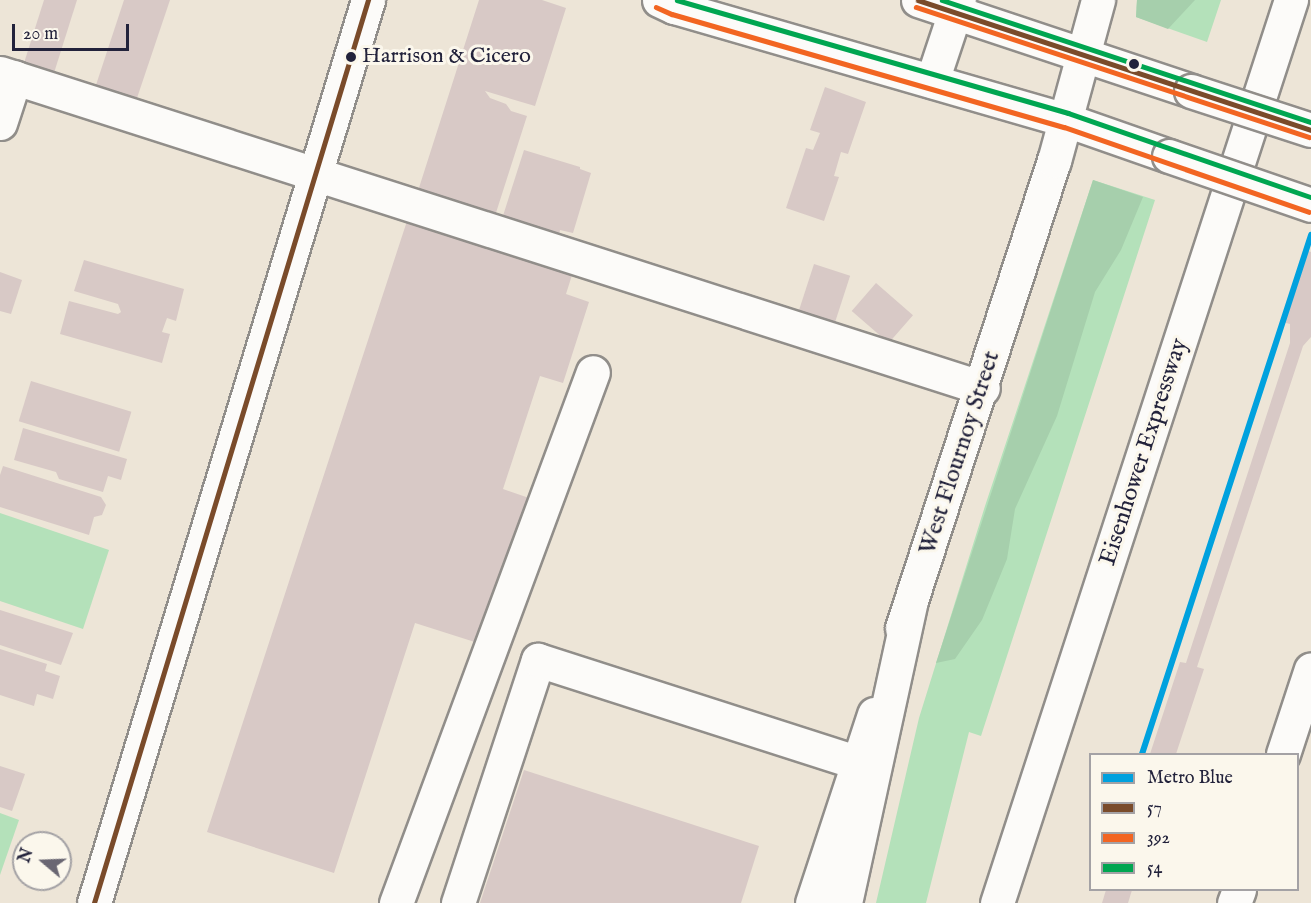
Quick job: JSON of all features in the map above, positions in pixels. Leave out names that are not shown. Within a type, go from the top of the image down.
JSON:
[{"type":"main road","points":[[94,903],[368,0]]},
{"type":"main road","points":[[660,0],[674,7],[1066,120],[1311,205]]},
{"type":"main road","points":[[918,0],[957,6],[1084,56],[1311,130]]},
{"type":"main road","name":"West Flournoy Street","points":[[812,903],[982,387],[1066,120],[1098,0]]},
{"type":"main road","name":"Eisenhower Expressway","points":[[997,903],[1291,0]]},
{"type":"main road","points":[[932,81],[957,6]]},
{"type":"main road","points":[[0,123],[7,75],[982,387]]},
{"type":"main road","points":[[396,903],[593,372]]},
{"type":"main road","points":[[845,903],[911,601]]},
{"type":"main road","points":[[458,903],[538,660],[858,763]]},
{"type":"main road","points":[[1283,753],[1311,669]]},
{"type":"green space","points":[[1137,0],[1221,0],[1207,42],[1136,17]]},
{"type":"green space","points":[[1137,0],[1195,0],[1168,29],[1136,17]]},
{"type":"green space","points":[[1093,180],[1155,200],[981,736],[969,732],[926,903],[876,903],[919,718],[985,506]]},
{"type":"green space","points":[[1093,180],[1143,197],[1121,250],[1095,292],[1057,416],[1015,509],[1007,559],[982,620],[955,659],[936,663]]},
{"type":"green space","points":[[0,513],[109,550],[83,629],[0,601]]},
{"type":"green space","points":[[0,813],[19,820],[15,831],[12,831],[12,840],[0,875]]},
{"type":"building","points":[[44,0],[77,0],[54,73],[24,63]]},
{"type":"building","points":[[124,0],[170,0],[137,98],[96,85]]},
{"type":"building","points":[[479,0],[542,0],[566,8],[535,106],[485,91],[490,98],[506,104],[511,111],[527,116],[494,219],[417,194]]},
{"type":"building","points":[[825,87],[866,102],[848,154],[841,152],[834,176],[839,177],[824,221],[786,208],[806,148],[813,150],[820,133],[810,130]]},
{"type":"building","points":[[524,150],[580,167],[591,173],[573,233],[560,230],[558,240],[501,222]]},
{"type":"building","points":[[407,221],[572,275],[566,294],[589,302],[563,383],[540,376],[503,489],[529,498],[481,644],[415,623],[334,873],[207,832]]},
{"type":"building","points":[[1306,250],[1311,252],[1311,337],[1303,346],[1197,667],[1204,669],[1176,753],[1150,753],[1180,662],[1186,663],[1290,343],[1290,324],[1282,322]]},
{"type":"building","points":[[84,260],[184,289],[176,321],[167,318],[162,332],[170,334],[162,363],[60,334],[69,301],[118,314],[121,312],[118,304],[74,291]]},
{"type":"building","points":[[814,264],[850,276],[834,325],[798,313]]},
{"type":"building","points":[[0,272],[22,280],[11,314],[0,311]]},
{"type":"building","points":[[876,283],[913,315],[889,343],[852,311]]},
{"type":"building","points":[[31,381],[131,412],[119,452],[19,421]]},
{"type":"building","points":[[23,428],[127,459],[121,480],[108,476],[103,492],[59,479],[56,472],[14,460]]},
{"type":"building","points":[[3,466],[101,497],[106,505],[102,515],[94,517],[89,535],[0,507],[0,475]]},
{"type":"building","points":[[0,610],[73,633],[61,665],[0,645]]},
{"type":"building","points":[[0,649],[47,664],[45,671],[60,676],[53,699],[37,694],[34,706],[0,695]]},
{"type":"building","points":[[0,766],[25,774],[12,811],[0,807]]},
{"type":"building","points":[[524,770],[759,846],[741,903],[480,903]]},
{"type":"building","points":[[1106,891],[1132,891],[1128,903],[1102,903]]},
{"type":"metro line","name":"Blue","points":[[1142,753],[1311,235]]},
{"type":"transit line","name":"57","points":[[94,903],[368,0]]},
{"type":"transit line","name":"54","points":[[677,0],[1068,113],[1311,197]]},
{"type":"transit line","name":"57","points":[[918,0],[1311,130]]},
{"type":"transit line","name":"54","points":[[942,0],[1311,122]]},
{"type":"transit line","name":"392","points":[[656,7],[672,14],[1064,127],[1309,212]]},
{"type":"transit line","name":"392","points":[[916,7],[1309,137]]},
{"type":"place","name":"Harrison & Cicero","points":[[351,57]]}]
